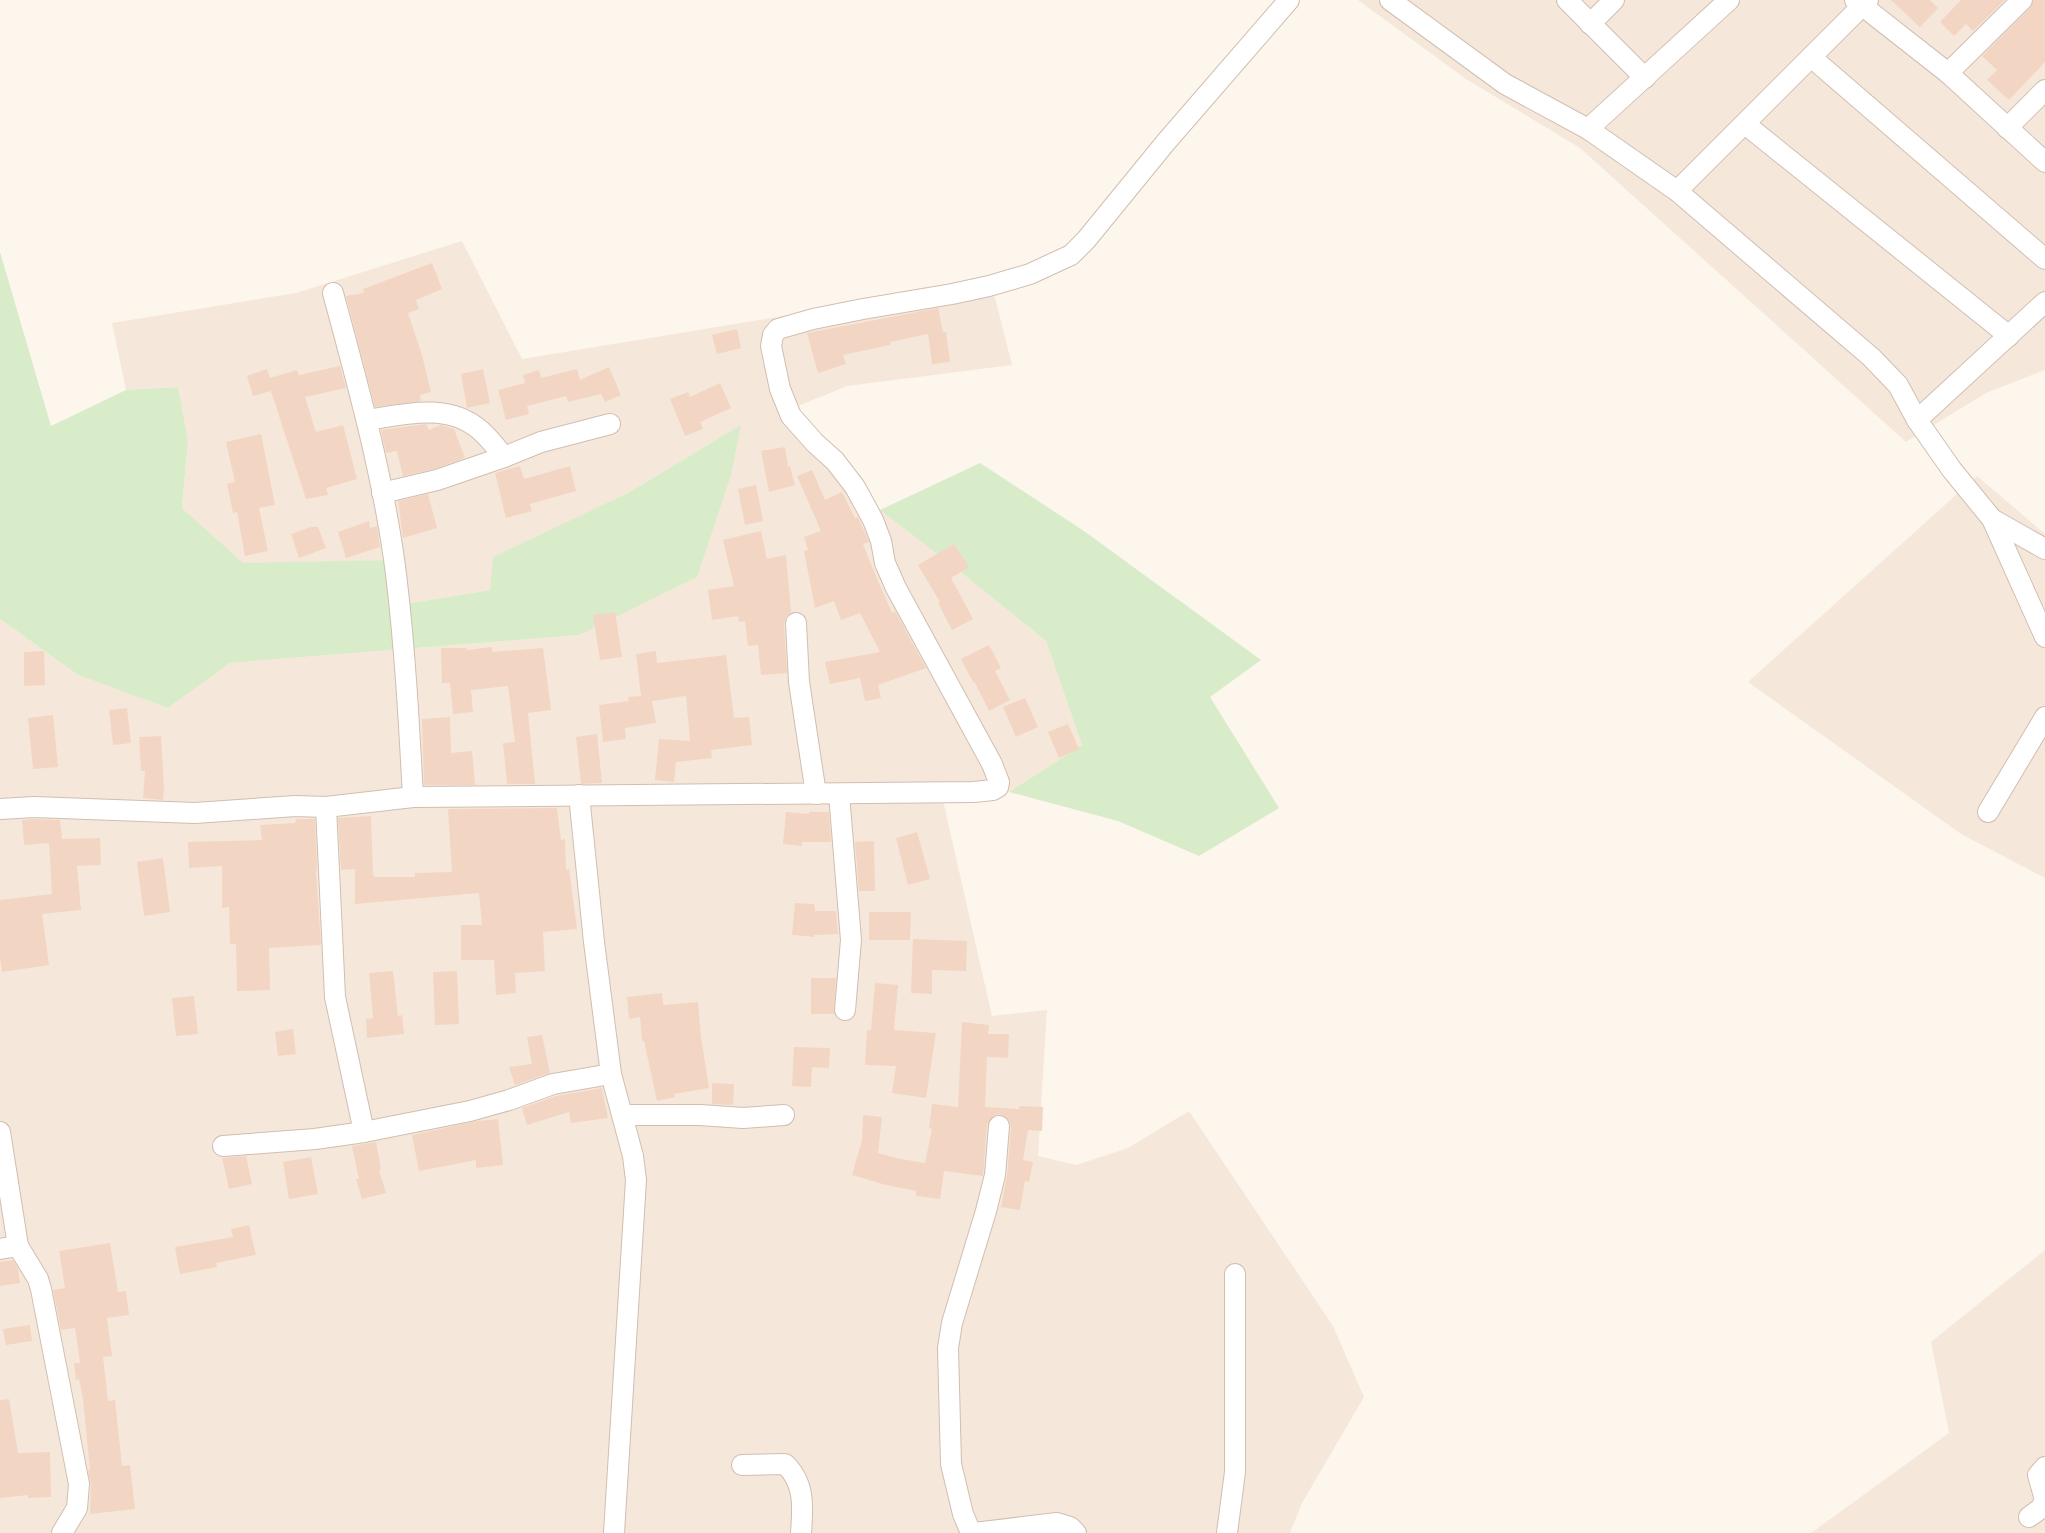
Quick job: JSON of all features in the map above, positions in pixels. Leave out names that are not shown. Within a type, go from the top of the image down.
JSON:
[{"type":"street","points":[[0,809],[34,807],[196,813],[295,806],[326,808],[413,797],[974,792],[993,790],[998,787],[999,782],[992,764],[896,588],[885,563],[881,540],[873,520],[855,487],[835,461],[814,443],[792,416],[780,388],[771,346],[772,335],[778,329],[813,319],[989,286],[1030,274],[1071,255],[1086,240],[1166,142],[1289,0]]},
{"type":"street","points":[[1390,0],[1504,84],[1588,129],[1677,191],[1871,357],[1898,385],[1917,420],[1952,470],[1992,519],[2045,637]]},
{"type":"street","points":[[1566,0],[1645,78]]},
{"type":"street","points":[[1590,24],[1614,0]]},
{"type":"street","points":[[1588,129],[1729,0]]},
{"type":"street","points":[[1948,73],[2022,0]]},
{"type":"street","points":[[1677,191],[1811,57],[1862,2],[1948,73],[2045,162]]},
{"type":"street","points":[[1811,57],[2045,259]]},
{"type":"street","points":[[2008,128],[2045,90]]},
{"type":"street","points":[[1745,124],[2009,336]]},
{"type":"street","points":[[333,293],[367,420],[396,573],[406,676],[413,797]]},
{"type":"street","points":[[1917,420],[2045,302]]},
{"type":"street","points":[[367,420],[413,412],[442,412],[464,419],[481,431],[504,457]]},
{"type":"street","points":[[382,493],[436,480],[504,457],[541,442],[610,424]]},
{"type":"street","points":[[1992,519],[2045,549]]},
{"type":"street","points":[[796,623],[799,682],[816,794]]},
{"type":"street","points":[[1988,812],[2045,718]]},
{"type":"street","points":[[839,794],[850,940],[845,1010]]},
{"type":"street","points":[[579,795],[593,932],[611,1074],[633,1156],[636,1180],[614,1533]]},
{"type":"street","points":[[326,808],[335,997],[364,1132]]},
{"type":"street","points":[[223,1146],[315,1140],[364,1132],[470,1111],[509,1100],[552,1084],[611,1074]]},
{"type":"street","points":[[622,1115],[700,1115],[743,1118],[784,1115]]},
{"type":"street","points":[[999,1126],[995,1175],[952,1323],[948,1348],[951,1464],[963,1514],[973,1533],[1057,1524],[1070,1527],[1076,1533]]},
{"type":"street","points":[[0,1132],[9,1248],[38,1279],[79,1484],[77,1508],[62,1533]]},
{"type":"street","points":[[1227,1533],[1235,1472],[1235,1274]]},
{"type":"street","points":[[742,1465],[785,1464],[794,1472],[801,1491],[801,1533]]},
{"type":"street","points":[[2030,1517],[2040,1509],[2045,1500],[2038,1475],[2045,1467]]},
{"type":"shaded area","points":[[1358,0],[2045,0],[2045,370],[1986,393],[1906,442],[1580,148],[1466,79]]},
{"type":"shaded area","points":[[462,241],[522,359],[991,282],[1012,365],[847,386],[793,408],[847,463],[880,510],[1046,641],[1082,745],[1009,792],[942,796],[992,1016],[1047,1010],[1038,1156],[1076,1165],[1128,1148],[1189,1111],[1333,1326],[1364,1397],[1302,1503],[1290,1533],[0,1533],[0,619],[78,675],[168,708],[230,663],[579,635],[740,426],[628,493],[490,590],[399,605],[389,560],[243,564],[182,508],[188,440],[178,387],[126,390],[112,323],[296,293]]},
{"type":"shaded area","points":[[1977,476],[2045,534],[2045,878],[1961,834],[1748,682]]},
{"type":"shaded area","points":[[2045,1250],[2045,1533],[1811,1533],[1949,1433],[1931,1342]]},
{"type":"green space","points":[[0,252],[51,426],[126,390],[178,387],[188,440],[182,508],[243,563],[389,560],[399,605],[490,590],[493,557],[628,493],[741,425],[731,475],[697,577],[579,635],[230,663],[168,708],[78,675],[0,619]]},
{"type":"green space","points":[[980,463],[1084,531],[1261,660],[1210,697],[1279,808],[1199,856],[1118,821],[1009,792],[1082,745],[1046,641],[880,510]]},
{"type":"building","points":[[1891,0],[1930,0],[1938,8],[1920,27]]},
{"type":"building","points":[[1961,0],[2005,0],[1973,31],[1966,24],[1954,36],[1940,22]]},
{"type":"building","points":[[2034,0],[2045,0],[2045,62],[2009,100],[1987,80],[1997,70],[1982,56],[2030,8]]},
{"type":"building","points":[[432,263],[442,289],[416,300],[419,309],[408,313],[422,355],[431,392],[420,395],[421,401],[375,407],[346,296],[364,293],[363,289]]},
{"type":"building","points":[[938,308],[943,332],[946,332],[950,362],[932,364],[928,334],[890,342],[890,345],[843,355],[846,364],[818,373],[807,333]]},
{"type":"building","points":[[737,329],[741,348],[717,354],[712,335]]},
{"type":"building","points":[[340,366],[346,388],[305,397],[316,432],[343,425],[357,479],[326,488],[328,495],[306,499],[271,391],[253,396],[247,376],[267,369],[270,378],[297,370],[299,375]]},
{"type":"building","points":[[609,367],[621,395],[605,402],[601,394],[568,402],[566,396],[527,406],[529,414],[506,420],[498,390],[525,383],[523,375],[539,370],[541,378],[577,369],[580,380]]},
{"type":"building","points":[[483,369],[490,403],[467,408],[461,374]]},
{"type":"building","points":[[720,383],[731,408],[700,422],[703,429],[685,436],[670,399],[688,392],[690,397]]},
{"type":"building","points":[[426,424],[429,430],[441,425],[454,429],[465,458],[434,469],[403,476],[397,451],[386,453],[381,430]]},
{"type":"building","points":[[261,434],[275,505],[259,508],[268,551],[245,556],[237,512],[233,513],[227,484],[235,482],[226,442]]},
{"type":"building","points":[[785,447],[788,467],[790,466],[795,485],[769,492],[761,451]]},
{"type":"building","points":[[520,466],[524,479],[570,466],[576,491],[530,504],[532,511],[506,518],[495,473]]},
{"type":"building","points":[[812,470],[825,500],[842,492],[855,518],[858,517],[869,542],[863,544],[892,613],[895,611],[926,668],[878,685],[881,698],[865,701],[860,678],[830,684],[825,662],[880,652],[860,613],[841,620],[834,601],[815,608],[804,551],[808,550],[804,537],[821,531],[797,476]]},
{"type":"building","points":[[756,485],[763,521],[745,525],[738,489]]},
{"type":"building","points":[[428,494],[437,528],[403,538],[398,501]]},
{"type":"building","points":[[369,521],[370,528],[377,526],[380,547],[346,558],[338,532]]},
{"type":"building","points":[[311,527],[318,527],[326,548],[299,558],[291,534]]},
{"type":"building","points":[[761,531],[767,559],[786,555],[791,612],[786,617],[784,624],[787,673],[761,675],[758,645],[748,646],[745,621],[739,622],[738,616],[712,620],[708,590],[734,586],[723,540]]},
{"type":"building","points":[[954,544],[969,567],[951,578],[973,619],[952,630],[938,603],[940,602],[918,565]]},
{"type":"building","points":[[615,612],[622,657],[600,660],[593,615]]},
{"type":"building","points":[[989,645],[1001,668],[995,671],[1010,700],[989,711],[961,659]]},
{"type":"building","points":[[492,647],[492,652],[543,648],[551,710],[528,713],[535,784],[507,784],[503,743],[515,742],[508,686],[471,690],[473,712],[453,714],[450,683],[442,683],[441,648],[466,648],[467,650]]},
{"type":"building","points":[[44,651],[45,685],[24,686],[24,652]]},
{"type":"building","points":[[656,651],[657,663],[726,655],[734,718],[749,717],[752,745],[711,750],[712,758],[676,762],[674,782],[655,780],[659,739],[690,741],[686,696],[652,701],[656,723],[625,728],[626,739],[603,742],[599,705],[629,701],[628,697],[641,696],[636,654]]},
{"type":"building","points":[[1025,698],[1038,727],[1016,737],[1003,707]]},
{"type":"building","points":[[127,708],[131,743],[113,745],[109,710]]},
{"type":"building","points":[[53,715],[58,767],[33,769],[28,718]]},
{"type":"building","points":[[450,717],[451,753],[472,751],[475,785],[424,785],[422,719]]},
{"type":"building","points":[[1068,724],[1079,749],[1059,758],[1048,732]]},
{"type":"building","points":[[597,734],[602,783],[581,784],[576,737]]},
{"type":"building","points":[[161,736],[163,800],[143,798],[145,771],[141,771],[139,737]]},
{"type":"building","points":[[557,808],[561,840],[565,839],[566,870],[569,869],[577,929],[543,932],[545,971],[515,973],[516,993],[496,995],[494,960],[461,960],[461,925],[482,925],[479,893],[355,904],[355,869],[341,870],[338,818],[371,816],[373,875],[375,877],[415,877],[415,873],[452,872],[448,809]]},
{"type":"building","points":[[786,812],[809,814],[809,812],[829,812],[831,842],[802,842],[802,846],[783,844]]},
{"type":"building","points":[[296,819],[315,819],[321,945],[269,948],[270,990],[237,991],[236,944],[230,944],[229,907],[222,908],[222,866],[189,868],[188,842],[262,840],[260,825],[295,823]]},
{"type":"building","points":[[22,820],[60,820],[62,839],[100,838],[101,865],[77,866],[81,910],[42,914],[49,965],[2,972],[0,956],[0,900],[52,894],[49,843],[24,845]]},
{"type":"building","points":[[917,832],[930,879],[908,885],[896,838]]},
{"type":"building","points":[[874,841],[875,891],[859,891],[855,842]]},
{"type":"building","points":[[163,858],[170,912],[144,916],[137,862]]},
{"type":"building","points":[[795,903],[814,904],[815,911],[836,911],[838,934],[814,935],[814,937],[792,935]]},
{"type":"building","points":[[869,912],[911,912],[910,940],[869,940]]},
{"type":"building","points":[[913,939],[967,941],[966,971],[932,970],[932,994],[911,993]]},
{"type":"building","points":[[393,971],[398,1016],[402,1015],[404,1034],[367,1038],[366,1019],[373,1018],[369,973]]},
{"type":"building","points":[[457,971],[459,1024],[435,1025],[433,972]]},
{"type":"building","points":[[811,978],[836,978],[834,1014],[811,1014]]},
{"type":"building","points":[[875,983],[898,985],[894,1030],[936,1033],[926,1098],[892,1093],[896,1066],[865,1065],[867,1030],[871,1030]]},
{"type":"building","points":[[662,993],[663,1005],[698,1002],[709,1088],[674,1094],[675,1097],[657,1101],[644,1041],[642,1041],[640,1017],[629,1019],[627,997]]},
{"type":"building","points":[[194,996],[198,1034],[176,1036],[172,998]]},
{"type":"building","points":[[962,1022],[989,1025],[988,1034],[1009,1034],[1008,1058],[987,1057],[985,1107],[1019,1109],[1019,1106],[1043,1107],[1042,1131],[1028,1130],[1023,1160],[1033,1162],[1029,1182],[1025,1181],[1020,1210],[1001,1207],[1007,1176],[1011,1127],[1009,1121],[1000,1114],[994,1116],[987,1125],[983,1176],[944,1171],[940,1199],[916,1196],[916,1191],[852,1175],[862,1140],[863,1115],[882,1117],[878,1153],[925,1163],[932,1129],[929,1128],[932,1104],[958,1107]]},
{"type":"building","points":[[293,1029],[296,1054],[278,1056],[275,1032]]},
{"type":"building","points":[[542,1035],[550,1073],[515,1085],[509,1067],[532,1064],[527,1037]]},
{"type":"building","points":[[794,1047],[830,1048],[829,1068],[812,1067],[811,1087],[792,1086]]},
{"type":"building","points":[[712,1083],[734,1084],[733,1105],[712,1104]]},
{"type":"building","points":[[602,1088],[608,1118],[571,1123],[569,1112],[527,1125],[522,1108],[556,1096]]},
{"type":"building","points":[[498,1119],[503,1165],[476,1168],[476,1160],[419,1171],[412,1135],[477,1121]]},
{"type":"building","points":[[376,1142],[381,1169],[379,1170],[386,1193],[362,1199],[356,1179],[359,1179],[352,1146]]},
{"type":"building","points":[[246,1156],[252,1184],[229,1189],[222,1158]]},
{"type":"building","points":[[311,1157],[318,1194],[289,1199],[283,1162]]},
{"type":"building","points":[[249,1225],[256,1255],[216,1263],[217,1267],[180,1274],[175,1247],[233,1237],[231,1229]]},
{"type":"building","points":[[110,1243],[118,1292],[126,1291],[129,1315],[107,1318],[112,1356],[103,1357],[108,1401],[115,1400],[122,1466],[130,1465],[135,1509],[90,1514],[91,1485],[88,1470],[90,1470],[83,1399],[79,1379],[76,1380],[74,1363],[80,1363],[75,1328],[61,1330],[53,1290],[65,1288],[59,1251]]},
{"type":"building","points":[[13,1260],[18,1269],[20,1283],[0,1286],[0,1262]]},
{"type":"building","points":[[30,1325],[32,1341],[6,1345],[3,1329]]},
{"type":"building","points":[[9,1399],[18,1453],[50,1452],[51,1497],[28,1498],[28,1495],[0,1498],[0,1400]]}]
